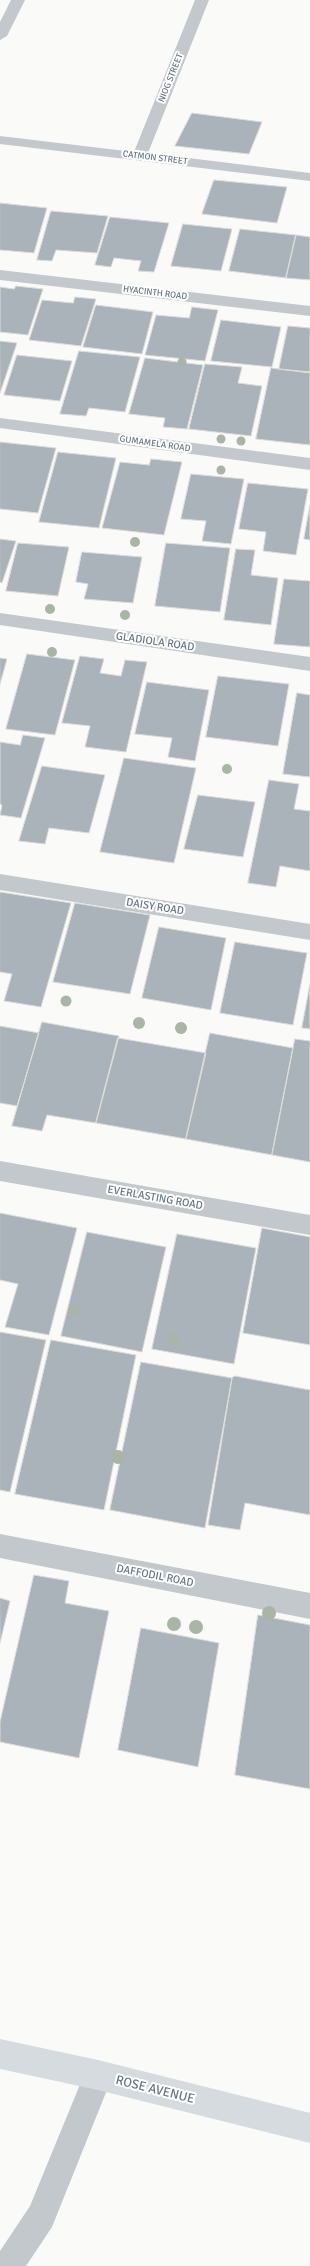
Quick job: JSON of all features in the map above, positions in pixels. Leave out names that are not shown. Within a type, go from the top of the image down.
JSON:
[{"type":"street","points":[[0,36],[18,0]]},
{"type":"street","name":"NIOG STREET","points":[[139,157],[202,0]]},
{"type":"street","name":"CATMON STREET","points":[[0,140],[310,177]]},
{"type":"street","name":"HYACINTH ROAD","points":[[0,275],[310,311]]},
{"type":"street","name":"GUMAMELA ROAD","points":[[0,423],[310,464]]},
{"type":"street","name":"GLADIOLA ROAD","points":[[0,619],[310,664]]},
{"type":"street","name":"DAISY ROAD","points":[[0,882],[310,932]]},
{"type":"street","name":"EVERLASTING ROAD","points":[[0,1171],[310,1225]]},
{"type":"street","name":"DAFFODIL ROAD","points":[[0,1546],[310,1606]]},
{"type":"street","name":"ROSE AVENUE","points":[[0,2054],[98,2075],[310,2128]]},
{"type":"street","points":[[8,2266],[41,2216],[98,2075]]},
{"type":"building","points":[[192,113],[262,122],[249,154],[175,146]]},
{"type":"building","points":[[214,180],[287,187],[277,223],[202,214]]},
{"type":"building","points":[[0,203],[47,208],[34,253],[0,250]]},
{"type":"building","points":[[51,211],[108,216],[97,253],[56,250],[52,261],[37,260]]},
{"type":"building","points":[[110,217],[169,223],[154,272],[138,271],[141,261],[114,258],[111,267],[95,265]]},
{"type":"building","points":[[183,224],[232,229],[221,271],[171,266]]},
{"type":"building","points":[[240,229],[296,235],[286,278],[229,271]]},
{"type":"building","points":[[296,235],[310,237],[310,280],[286,278]]},
{"type":"building","points":[[16,286],[43,289],[28,335],[0,332],[0,287],[14,289]]},
{"type":"building","points":[[75,297],[96,299],[81,346],[29,340],[42,300],[73,303]]},
{"type":"building","points":[[96,305],[153,312],[142,354],[83,347]]},
{"type":"building","points":[[192,307],[218,310],[205,361],[145,355],[156,315],[189,318]]},
{"type":"building","points":[[221,320],[281,327],[272,367],[211,361]]},
{"type":"building","points":[[288,326],[310,328],[310,372],[279,369]]},
{"type":"building","points":[[0,341],[17,343],[0,393]]},
{"type":"building","points":[[79,351],[140,357],[125,412],[89,408],[86,416],[60,414]]},
{"type":"building","points":[[17,355],[72,361],[60,401],[4,395]]},
{"type":"building","points":[[145,358],[203,365],[187,429],[163,427],[165,418],[129,414]]},
{"type":"building","points":[[205,364],[242,367],[238,383],[262,386],[251,436],[189,429]]},
{"type":"building","points":[[271,368],[310,373],[310,445],[256,439]]},
{"type":"building","points":[[0,442],[56,448],[38,513],[0,509]]},
{"type":"building","points":[[58,452],[116,458],[99,528],[39,522]]},
{"type":"building","points":[[151,459],[182,462],[164,535],[102,528],[120,462],[149,465]]},
{"type":"building","points":[[191,474],[244,479],[231,544],[202,541],[206,521],[181,519]]},
{"type":"building","points":[[248,483],[308,489],[296,555],[263,551],[266,532],[239,529]]},
{"type":"building","points":[[310,505],[310,540],[304,539]]},
{"type":"building","points":[[0,539],[16,541],[2,583],[0,582]]},
{"type":"building","points":[[18,543],[69,547],[58,596],[6,591]]},
{"type":"building","points":[[166,543],[230,548],[220,612],[155,606]]},
{"type":"building","points":[[236,549],[255,550],[251,575],[278,578],[271,625],[224,620]]},
{"type":"building","points":[[82,552],[142,557],[133,603],[84,599],[88,584],[76,582]]},
{"type":"building","points":[[284,579],[310,581],[310,647],[274,644]]},
{"type":"building","points":[[27,654],[75,660],[55,735],[6,729]]},
{"type":"building","points":[[80,656],[104,659],[100,673],[121,676],[125,660],[147,662],[126,752],[85,747],[90,726],[62,723]]},
{"type":"building","points":[[0,658],[7,659],[0,684]]},
{"type":"building","points":[[218,676],[289,684],[278,746],[206,737]]},
{"type":"building","points":[[147,682],[209,690],[195,761],[168,757],[172,738],[135,734]]},
{"type":"building","points":[[297,693],[310,695],[310,777],[283,774]]},
{"type":"building","points":[[23,735],[45,738],[21,818],[0,815],[2,805],[0,804],[0,742],[20,745]]},
{"type":"building","points":[[124,758],[196,768],[174,863],[100,852]]},
{"type":"building","points":[[42,766],[105,775],[89,833],[49,828],[45,844],[19,841]]},
{"type":"building","points":[[269,780],[299,784],[294,809],[310,811],[310,871],[280,866],[276,887],[248,883]]},
{"type":"building","points":[[198,795],[255,802],[243,857],[184,849]]},
{"type":"building","points":[[0,892],[71,903],[41,1007],[4,1001],[12,974],[0,972]]},
{"type":"building","points":[[75,903],[150,915],[130,994],[53,982]]},
{"type":"building","points":[[159,927],[226,938],[211,1010],[142,998]]},
{"type":"building","points":[[235,942],[307,953],[293,1025],[220,1013]]},
{"type":"building","points":[[310,984],[310,1029],[302,1028]]},
{"type":"building","points":[[42,1022],[119,1036],[96,1123],[47,1115],[42,1131],[12,1126]]},
{"type":"building","points":[[0,1026],[39,1033],[17,1106],[0,1103]]},
{"type":"building","points":[[210,1033],[293,1048],[272,1155],[186,1139]]},
{"type":"building","points":[[118,1038],[206,1053],[186,1139],[96,1123]]},
{"type":"building","points":[[295,1039],[310,1041],[310,1162],[272,1155]]},
{"type":"building","points":[[0,1213],[77,1228],[49,1335],[5,1327],[18,1284],[0,1280]]},
{"type":"building","points":[[262,1228],[310,1237],[310,1345],[243,1333]]},
{"type":"building","points":[[87,1232],[166,1247],[142,1352],[61,1336]]},
{"type":"building","points":[[177,1234],[256,1248],[234,1364],[152,1349]]},
{"type":"building","points":[[0,1332],[46,1340],[10,1492],[0,1490]]},
{"type":"building","points":[[51,1340],[136,1355],[104,1510],[15,1494]]},
{"type":"building","points":[[141,1362],[232,1378],[205,1528],[110,1510]]},
{"type":"building","points":[[235,1376],[310,1390],[310,1515],[245,1503],[240,1530],[208,1525],[232,1378]]},
{"type":"building","points":[[34,1575],[69,1581],[65,1603],[109,1611],[79,1758],[0,1742],[0,1722]]},
{"type":"building","points":[[0,1598],[10,1601],[0,1643]]},
{"type":"building","points":[[258,1615],[310,1625],[310,1789],[235,1775]]},
{"type":"building","points":[[141,1628],[219,1643],[198,1767],[118,1750]]}]
